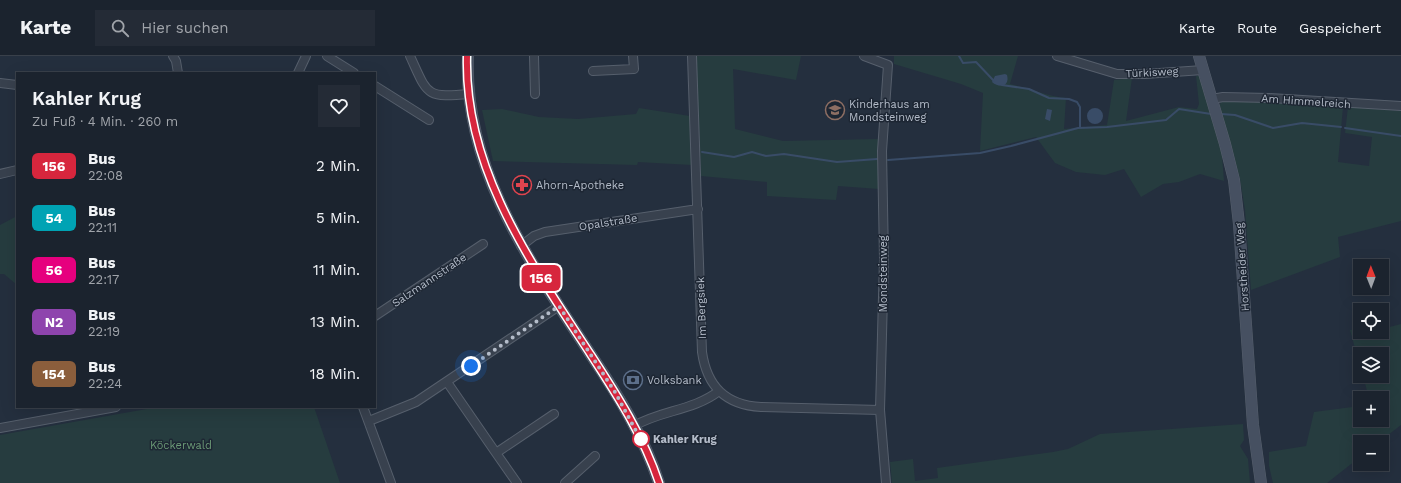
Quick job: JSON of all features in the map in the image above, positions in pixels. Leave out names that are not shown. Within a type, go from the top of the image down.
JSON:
[{"type":"main road","points":[[468,56],[469,94],[473,122],[486,168],[501,206],[521,246],[612,388],[634,426],[659,483]]},
{"type":"main road","name":"Horstheider Weg","points":[[1199,56],[1234,180],[1254,425],[1261,483]]},
{"type":"street","points":[[173,56],[176,61],[178,72]]},
{"type":"street","points":[[298,72],[306,56]]},
{"type":"street","points":[[327,56],[352,72]]},
{"type":"street","points":[[410,56],[425,86],[434,95],[442,96],[469,94]]},
{"type":"street","points":[[534,56],[535,94]]},
{"type":"street","points":[[593,71],[634,69],[633,56]]},
{"type":"street","name":"Im Bergsiek","points":[[692,56],[702,352],[706,372],[719,391],[733,401],[751,406],[880,410]]},
{"type":"street","name":"Mondsteinweg","points":[[864,56],[888,64],[882,151],[884,259],[880,410],[886,483]]},
{"type":"street","name":"Türkisweg","points":[[1057,56],[1079,59],[1109,72],[1129,75],[1203,70]]},
{"type":"street","points":[[0,82],[16,85]]},
{"type":"street","points":[[376,87],[429,120]]},
{"type":"street","name":"Am Himmelreich","points":[[1212,99],[1223,97],[1269,98],[1401,106]]},
{"type":"street","points":[[0,174],[16,170]]},
{"type":"street","name":"Opalstraße","points":[[521,246],[534,236],[545,232],[698,210]]},
{"type":"street","name":"Salzmannstraße","points":[[376,315],[483,244]]},
{"type":"street","points":[[369,421],[416,402],[559,306]]},
{"type":"street","points":[[447,382],[517,483]]},
{"type":"street","points":[[634,426],[649,419],[696,405],[719,391]]},
{"type":"street","points":[[0,428],[110,408]]},
{"type":"street","points":[[363,408],[391,483]]},
{"type":"street","points":[[496,453],[554,414]]},
{"type":"street","points":[[565,483],[595,456]]},
{"type":"green space","points":[[696,56],[801,56],[796,80],[733,69],[735,129],[783,141],[879,139],[879,189],[838,186],[836,200],[767,196],[767,182],[701,176]]},
{"type":"green space","points":[[894,56],[1018,56],[1010,84],[1052,96],[1066,98],[1064,129],[1107,125],[1114,80],[1132,78],[1126,121],[1179,107],[1197,109],[1199,104],[1196,76],[1201,76],[1221,143],[1224,181],[1200,174],[1179,182],[1163,184],[1141,197],[1124,169],[1105,175],[1076,172],[1055,163],[1036,137],[980,151],[983,93],[961,84],[894,64]]},
{"type":"green space","points":[[1221,101],[1343,107],[1338,162],[1369,166],[1372,137],[1345,133],[1348,107],[1401,111],[1401,221],[1338,237],[1340,257],[1251,290],[1245,210],[1240,179],[1219,108]]},
{"type":"green space","points":[[639,108],[690,116],[692,165],[638,162],[637,165],[493,161],[482,110],[502,109],[539,117],[578,119],[636,114]]},
{"type":"green space","points":[[16,217],[16,284],[4,274],[0,274],[0,225]]},
{"type":"green space","points":[[1401,324],[1401,425],[1388,435],[1353,435],[1353,463],[1327,483],[1273,483],[1269,466],[1269,452],[1306,446],[1314,412],[1353,407],[1353,427],[1389,427],[1389,391],[1367,391],[1365,383],[1389,383],[1389,347],[1355,347],[1350,330],[1353,330],[1353,339],[1389,339],[1389,327]]},
{"type":"green space","name":"Köckerwald","points":[[152,408],[314,408],[340,483],[0,483],[0,435]]},
{"type":"green space","points":[[1243,424],[1244,440],[1240,446],[1248,459],[1250,483],[892,483],[890,462],[913,459],[915,481],[938,478],[937,468],[1068,449],[1100,434]]},
{"type":"water","points":[[1007,75],[1008,79],[1006,84],[1001,86],[992,82],[995,76]]},
{"type":"water","points":[[1095,108],[1102,113],[1103,116],[1098,123],[1095,124],[1088,119],[1087,116],[1092,109]]},
{"type":"water","points":[[1047,109],[1052,110],[1050,121],[1045,119]]},
{"type":"waterway","points":[[959,56],[963,63],[976,62],[994,81]]},
{"type":"waterway","points":[[1002,85],[1029,89],[1049,98],[1069,99],[1077,102],[1080,107],[1080,127]]},
{"type":"waterway","points":[[888,160],[980,153],[1078,128],[1107,127],[1166,120],[1179,109],[1211,114]]},
{"type":"waterway","points":[[1221,114],[1235,115],[1273,128],[1302,123],[1341,127]]},
{"type":"waterway","points":[[1345,128],[1401,136]]},
{"type":"waterway","points":[[702,152],[734,157],[752,152],[766,156],[784,154],[837,162],[877,159]]},
{"type":"bus line","name":"156","points":[[467,56],[470,108],[480,147],[494,190],[521,246],[615,392],[642,442],[659,483]]},
{"type":"place","name":"Kinderhaus am Mondsteinweg","points":[[835,110]]},
{"type":"place","name":"Ahorn-Apotheke","points":[[522,185]]},
{"type":"place","name":"Volksbank","points":[[633,380]]},
{"type":"place","name":"Kahler Krug","points":[[641,439]]},
{"type":"route","points":[[471,366],[559,306],[615,392],[642,442],[641,439]]}]
